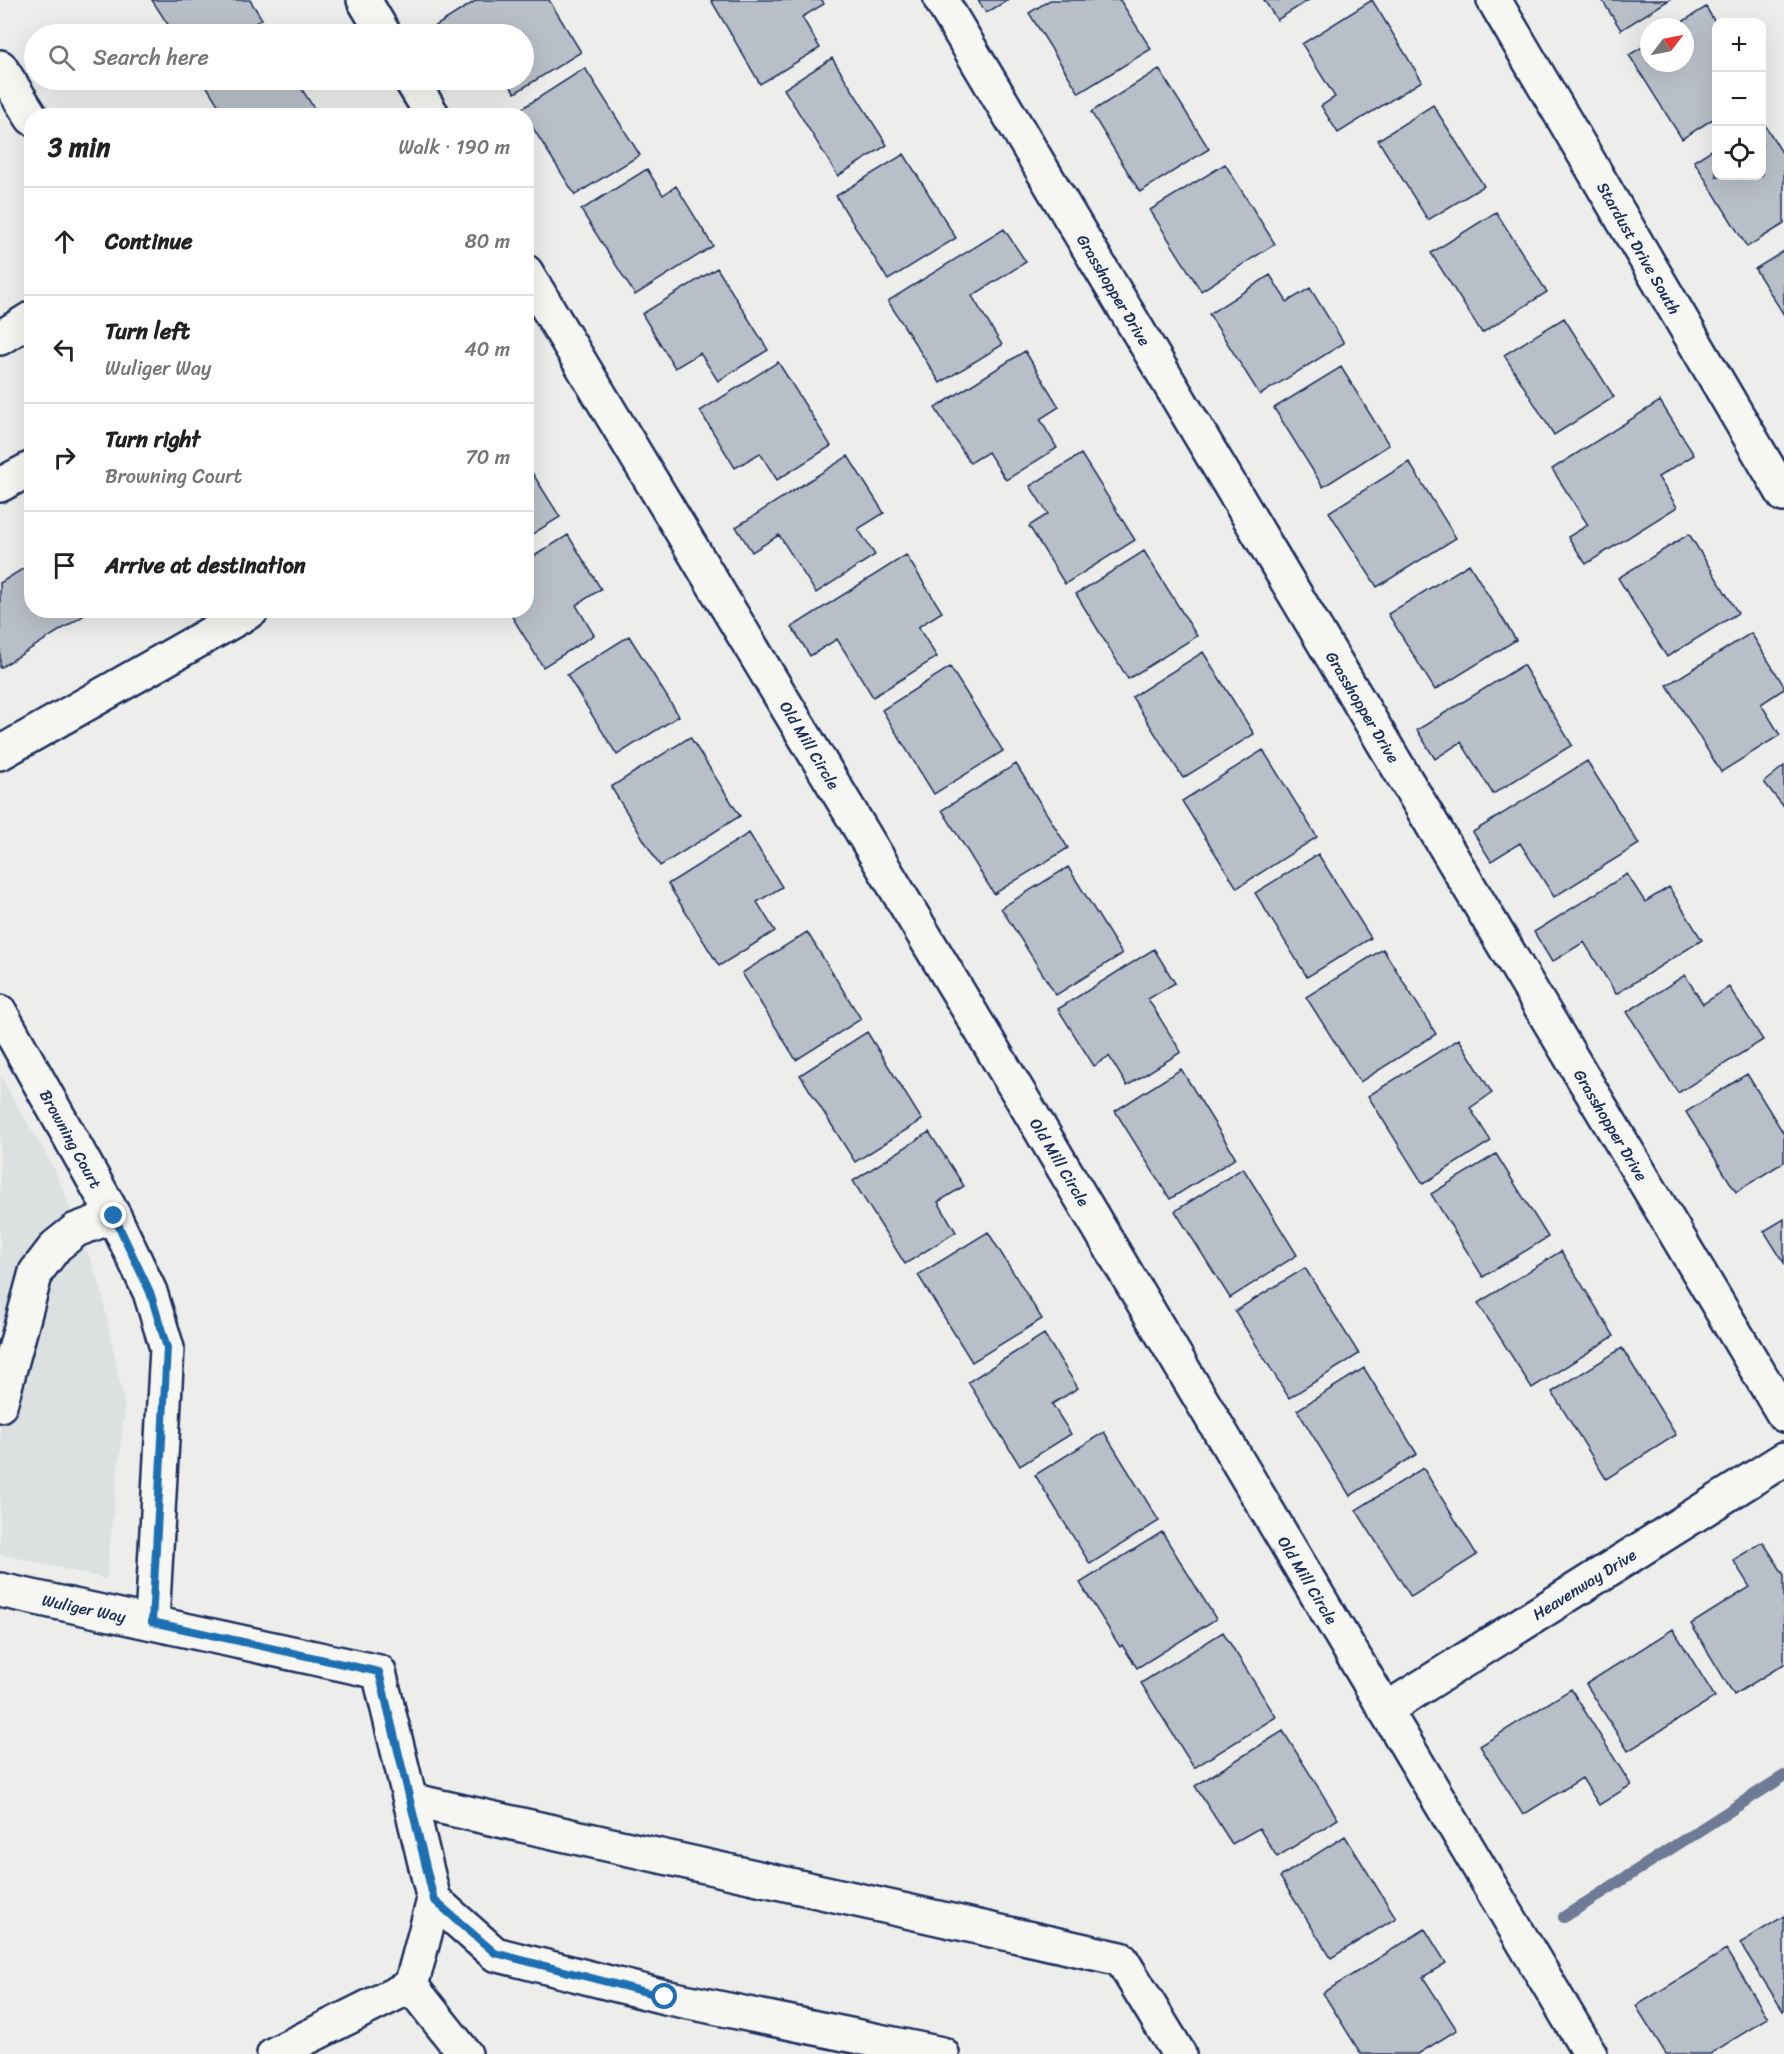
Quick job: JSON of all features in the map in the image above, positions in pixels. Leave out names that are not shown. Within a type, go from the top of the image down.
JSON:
[{"type":"street","points":[[364,0],[378,24]]},
{"type":"street","name":"Grasshopper Drive","points":[[941,0],[1784,1415]]},
{"type":"street","name":"Stardust Drive South","points":[[1494,0],[1784,495]]},
{"type":"street","points":[[1,70],[26,108]]},
{"type":"street","points":[[417,90],[428,108]]},
{"type":"street","name":"Old Mill Circle","points":[[534,285],[1032,1115],[1590,2054]]},
{"type":"street","points":[[0,338],[24,323]]},
{"type":"street","points":[[0,485],[24,472]]},
{"type":"street","points":[[0,753],[238,618]]},
{"type":"street","name":"Browning Court","points":[[0,1012],[114,1216],[150,1292],[167,1348],[152,1622]]},
{"type":"street","points":[[0,1405],[36,1272],[56,1246],[76,1230],[114,1216]]},
{"type":"street","name":"Heavenway Drive","points":[[1385,1710],[1784,1459]]},
{"type":"street","name":"Wuliger Way","points":[[0,1590],[379,1672],[410,1800]]},
{"type":"street","points":[[274,2054],[411,1986],[434,1900],[410,1800],[1121,1959],[1179,2054]]},
{"type":"street","points":[[434,1900],[495,1953],[665,1997],[942,2054]]},
{"type":"street","points":[[411,1986],[465,2054]]},
{"type":"shaded area","points":[[0,1076],[55,1170],[100,1284],[125,1409],[106,1579],[0,1554]]},
{"type":"building","points":[[152,0],[250,0],[262,19],[254,24],[168,24]]},
{"type":"building","points":[[477,0],[549,0],[581,52],[534,81],[534,24],[439,24]]},
{"type":"building","points":[[711,0],[822,0],[824,4],[802,17],[820,48],[760,84]]},
{"type":"building","points":[[978,0],[1008,0],[986,13]]},
{"type":"building","points":[[1050,0],[1120,0],[1151,49],[1079,93],[1029,13]]},
{"type":"building","points":[[1264,0],[1309,0],[1277,20]]},
{"type":"building","points":[[1372,0],[1422,81],[1338,133],[1321,106],[1335,97],[1302,44]]},
{"type":"building","points":[[1602,0],[1669,0],[1640,18],[1621,30]]},
{"type":"building","points":[[1706,7],[1712,18],[1712,120],[1682,139],[1629,55],[1640,48],[1640,72],[1694,72],[1694,18],[1688,18]]},
{"type":"building","points":[[832,58],[887,145],[838,176],[784,89]]},
{"type":"building","points":[[585,68],[640,155],[575,195],[534,130],[534,108],[523,108]]},
{"type":"building","points":[[1159,69],[1209,149],[1140,192],[1091,112]]},
{"type":"building","points":[[209,90],[302,90],[314,108],[220,108]]},
{"type":"building","points":[[1433,105],[1484,186],[1428,220],[1378,140]]},
{"type":"building","points":[[1766,127],[1784,156],[1784,224],[1747,247],[1694,161],[1712,150],[1712,180],[1766,180]]},
{"type":"building","points":[[904,154],[956,238],[888,280],[836,196]]},
{"type":"building","points":[[1225,164],[1275,244],[1201,291],[1150,210]]},
{"type":"building","points":[[647,169],[663,195],[676,186],[713,246],[635,295],[581,210]]},
{"type":"building","points":[[1496,212],[1547,292],[1482,333],[1431,253]]},
{"type":"building","points":[[1004,229],[1026,262],[972,296],[1002,345],[940,383],[888,301]]},
{"type":"building","points":[[1784,251],[1784,315],[1755,269]]},
{"type":"building","points":[[717,268],[768,350],[718,381],[700,353],[675,368],[642,314]]},
{"type":"building","points":[[1270,275],[1287,302],[1310,288],[1344,343],[1260,395],[1209,314]]},
{"type":"building","points":[[1564,318],[1614,397],[1554,435],[1504,355]]},
{"type":"building","points":[[1025,351],[1059,407],[1040,419],[1057,448],[1006,480],[988,452],[970,463],[935,408]]},
{"type":"building","points":[[778,362],[831,446],[777,480],[760,453],[735,468],[700,411]]},
{"type":"building","points":[[1341,367],[1389,445],[1323,487],[1274,408]]},
{"type":"building","points":[[1660,401],[1694,455],[1658,477],[1677,507],[1586,564],[1568,537],[1588,525],[1552,469]]},
{"type":"building","points":[[1081,454],[1135,540],[1065,584],[1029,526],[1048,514],[1030,486]]},
{"type":"building","points":[[848,456],[884,513],[858,529],[875,555],[816,593],[779,535],[752,552],[736,527]]},
{"type":"building","points":[[1409,462],[1456,538],[1377,587],[1329,512]]},
{"type":"building","points":[[534,476],[560,517],[534,533]]},
{"type":"building","points":[[1689,534],[1738,613],[1667,657],[1618,578]]},
{"type":"building","points":[[568,535],[601,589],[576,605],[594,635],[543,667],[513,618],[534,618],[534,556]]},
{"type":"building","points":[[1144,551],[1197,636],[1128,679],[1076,594]]},
{"type":"building","points":[[906,555],[942,612],[918,627],[937,657],[873,697],[837,639],[810,656],[792,627]]},
{"type":"building","points":[[1469,564],[1516,640],[1435,690],[1388,614]]},
{"type":"building","points":[[24,568],[24,618],[80,618],[0,668],[0,583]]},
{"type":"building","points":[[1751,633],[1784,686],[1784,689],[1761,704],[1780,735],[1721,772],[1667,685]]},
{"type":"building","points":[[629,636],[679,716],[617,755],[567,675]]},
{"type":"building","points":[[1203,652],[1254,734],[1183,778],[1132,697]]},
{"type":"building","points":[[1523,665],[1572,745],[1493,794],[1461,742],[1435,759],[1417,730]]},
{"type":"building","points":[[950,667],[1003,751],[934,794],[882,710]]},
{"type":"building","points":[[690,737],[740,816],[660,866],[611,787]]},
{"type":"building","points":[[1263,750],[1317,837],[1237,888],[1182,801]]},
{"type":"building","points":[[1587,761],[1639,844],[1554,897],[1520,843],[1491,861],[1473,832]]},
{"type":"building","points":[[1016,764],[1068,848],[994,894],[942,810]]},
{"type":"building","points":[[1784,766],[1784,807],[1764,782]]},
{"type":"building","points":[[749,833],[782,887],[757,902],[775,931],[719,966],[668,884]]},
{"type":"building","points":[[1318,854],[1371,938],[1307,977],[1255,893]]},
{"type":"building","points":[[1068,867],[1122,954],[1056,995],[1001,908]]},
{"type":"building","points":[[1627,874],[1645,902],[1669,887],[1702,940],[1616,994],[1584,942],[1552,962],[1534,932]]},
{"type":"building","points":[[807,932],[861,1019],[796,1060],[742,973]]},
{"type":"building","points":[[1154,949],[1175,983],[1148,999],[1181,1052],[1127,1086],[1109,1056],[1094,1066],[1058,1009]]},
{"type":"building","points":[[1383,949],[1436,1034],[1360,1082],[1306,997]]},
{"type":"building","points":[[1685,975],[1703,1004],[1729,987],[1763,1040],[1678,1093],[1627,1012]]},
{"type":"building","points":[[867,1032],[922,1120],[855,1162],[800,1075]]},
{"type":"building","points":[[1459,1039],[1492,1093],[1470,1108],[1491,1141],[1423,1184],[1368,1096]]},
{"type":"building","points":[[1181,1069],[1236,1158],[1170,1199],[1115,1111]]},
{"type":"building","points":[[1747,1074],[1784,1134],[1784,1162],[1736,1192],[1686,1112]]},
{"type":"building","points":[[929,1132],[964,1186],[938,1202],[956,1232],[905,1264],[853,1181]]},
{"type":"building","points":[[1496,1154],[1548,1237],[1483,1277],[1431,1194]]},
{"type":"building","points":[[1243,1168],[1297,1255],[1230,1298],[1175,1211]]},
{"type":"building","points":[[1784,1219],[1784,1263],[1764,1231]]},
{"type":"building","points":[[988,1232],[1042,1319],[972,1362],[918,1275]]},
{"type":"building","points":[[1561,1251],[1614,1336],[1532,1388],[1478,1303]]},
{"type":"building","points":[[1305,1268],[1359,1354],[1289,1398],[1235,1311]]},
{"type":"building","points":[[1044,1334],[1078,1388],[1052,1404],[1071,1434],[1020,1466],[968,1382]]},
{"type":"building","points":[[1622,1348],[1676,1435],[1606,1479],[1552,1392]]},
{"type":"building","points":[[1364,1368],[1417,1454],[1350,1496],[1297,1410]]},
{"type":"building","points":[[1104,1432],[1159,1521],[1090,1564],[1035,1475]]},
{"type":"building","points":[[1423,1468],[1477,1555],[1411,1597],[1356,1510]]},
{"type":"building","points":[[1162,1532],[1216,1619],[1137,1668],[1122,1645],[1120,1647],[1080,1583]]},
{"type":"building","points":[[1763,1542],[1784,1575],[1784,1664],[1734,1695],[1691,1624],[1750,1587],[1733,1560]]},
{"type":"building","points":[[1673,1629],[1715,1697],[1628,1751],[1586,1684]]},
{"type":"building","points":[[1223,1632],[1276,1717],[1194,1768],[1141,1683]]},
{"type":"building","points":[[1571,1689],[1631,1785],[1599,1805],[1582,1778],[1523,1815],[1480,1746]]},
{"type":"building","points":[[1283,1731],[1338,1819],[1277,1857],[1259,1828],[1232,1844],[1195,1786]]},
{"type":"building","points":[[1345,1836],[1396,1918],[1331,1958],[1280,1877]]},
{"type":"building","points":[[1784,1916],[1784,2010],[1783,2011],[1740,1943]]},
{"type":"building","points":[[1425,1929],[1446,1963],[1423,1977],[1457,2030],[1418,2054],[1361,2054],[1323,1993]]},
{"type":"building","points":[[1726,1950],[1768,2018],[1710,2054],[1666,2054],[1636,2006]]},
{"type":"waterway","points":[[1564,1917],[1784,1776]]},
{"type":"route","points":[[114,1216],[150,1292],[167,1348],[152,1622],[379,1672],[434,1900],[495,1953],[665,1997]]}]
